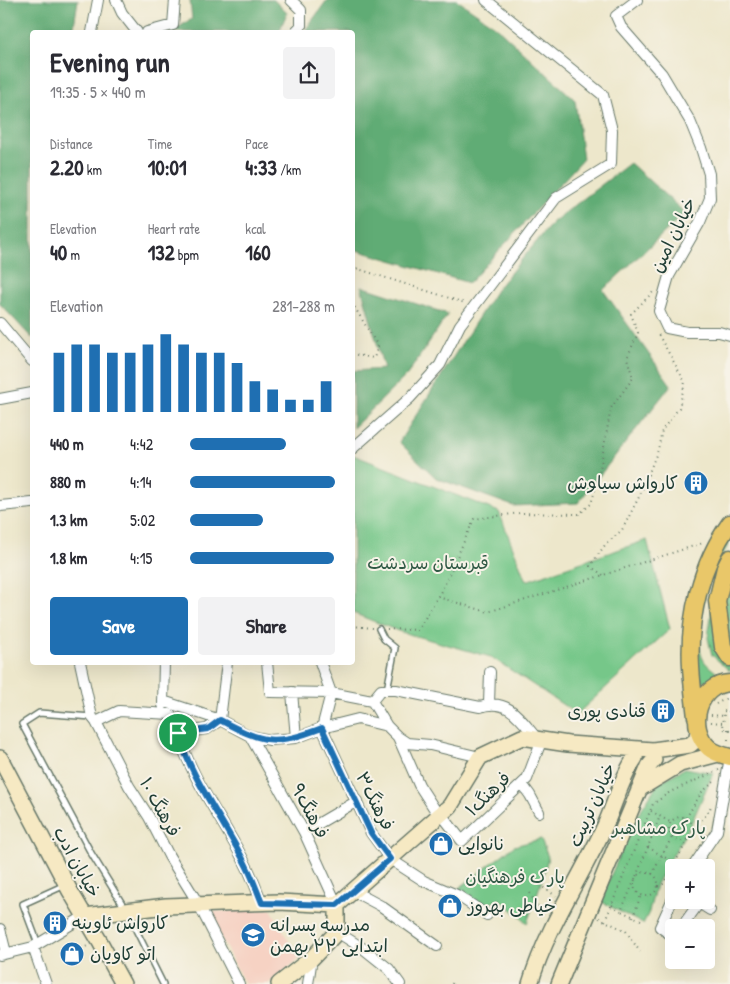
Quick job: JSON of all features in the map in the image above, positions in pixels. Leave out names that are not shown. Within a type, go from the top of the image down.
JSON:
[{"type":"main road","points":[[727,751],[709,748],[705,722],[691,666],[692,631],[696,600],[705,569],[720,538],[730,523]]},
{"type":"main road","points":[[730,558],[725,568],[717,601],[723,647],[730,658]]},
{"type":"main road","points":[[705,722],[699,705],[705,695],[715,688],[730,683]]},
{"type":"street","points":[[92,30],[98,0]]},
{"type":"street","points":[[116,0],[135,30]]},
{"type":"street","points":[[154,30],[173,25],[175,0]]},
{"type":"street","points":[[291,0],[301,10],[301,26],[297,30]]},
{"type":"street","points":[[355,446],[410,398],[440,365],[460,325],[556,198],[611,164],[612,130],[603,95],[486,0]]},
{"type":"street","name":"خیابان امین","points":[[638,0],[616,16],[621,27],[662,74],[690,121],[709,174],[710,198],[700,222],[669,276],[659,311],[667,328],[688,332],[719,332],[730,335]]},
{"type":"street","points":[[0,325],[30,359]]},
{"type":"street","points":[[0,399],[30,393]]},
{"type":"street","points":[[0,506],[30,503]]},
{"type":"street","name":"فرهنگ ۱۰","points":[[81,665],[94,720],[169,856],[200,905],[239,984]]},
{"type":"street","points":[[163,714],[164,665]]},
{"type":"street","points":[[178,733],[208,729],[220,720],[227,665]]},
{"type":"street","points":[[267,665],[270,692],[331,693],[372,701],[387,726],[398,737],[407,742],[480,756],[522,738],[635,754],[652,759],[727,751]]},
{"type":"street","points":[[321,665],[331,693],[322,728]]},
{"type":"street","points":[[489,704],[490,672]]},
{"type":"street","points":[[372,701],[381,690],[396,690],[480,707],[489,704],[502,706],[514,711],[540,740]]},
{"type":"street","points":[[292,692],[296,738]]},
{"type":"street","points":[[162,701],[220,720],[250,736],[270,740],[296,738],[322,728],[358,719],[387,726]]},
{"type":"street","points":[[94,720],[119,711],[170,714],[187,757],[206,796],[247,867],[262,903]]},
{"type":"street","points":[[559,984],[652,759],[690,745],[696,740],[705,722]]},
{"type":"street","name":"فرهنگ۳","points":[[322,728],[371,833],[390,859],[424,882],[457,895],[487,915]]},
{"type":"street","name":"فرهنگ۹","points":[[250,736],[304,832],[337,905]]},
{"type":"street","points":[[398,737],[420,785],[440,815]]},
{"type":"street","name":"فرهنگ۱","points":[[440,815],[462,841],[527,779],[540,740]]},
{"type":"street","points":[[639,789],[680,764],[727,751]]},
{"type":"street","points":[[698,859],[717,831],[727,751]]},
{"type":"street","name":"خیابان تربیت","points":[[530,984],[537,959],[559,911],[603,830],[635,754]]},
{"type":"street","points":[[0,929],[3,954],[36,946],[86,916],[126,910],[166,906],[262,903],[337,905],[450,806],[480,756]]},
{"type":"street","name":"خیابان ادب","points":[[0,758],[123,984]]},
{"type":"street","points":[[522,784],[539,812]]},
{"type":"street","points":[[304,832],[357,801]]},
{"type":"street","points":[[353,891],[381,906],[436,946]]},
{"type":"street","points":[[687,919],[699,903],[710,910]]},
{"type":"street","points":[[279,984],[312,958],[337,932],[337,905]]},
{"type":"street","points":[[665,931],[660,927],[668,909]]},
{"type":"street","points":[[337,932],[389,968],[400,984]]},
{"type":"street","points":[[36,946],[45,984]]},
{"type":"street","points":[[308,984],[312,958]]},
{"type":"lane","points":[[379,629],[384,639],[394,648],[387,690]]},
{"type":"lane","points":[[94,720],[39,713],[22,724],[91,853],[126,910],[163,984]]},
{"type":"lane","points":[[36,946],[23,904],[67,884]]},
{"type":"path","points":[[355,268],[475,306]]},
{"type":"path","points":[[355,626],[418,630],[438,596],[474,519],[520,513],[579,514],[591,504],[598,480],[611,408],[633,378],[627,358],[638,333],[631,314],[669,276]]},
{"type":"path","points":[[653,301],[654,291]]},
{"type":"path","points":[[355,308],[378,346],[374,358],[355,355]]},
{"type":"path","points":[[602,575],[590,566],[605,545],[622,530],[640,495],[658,450],[662,430],[679,408],[685,382],[656,328]]},
{"type":"path","points":[[438,596],[488,612],[720,538]]},
{"type":"path","points":[[605,921],[653,804],[727,751],[729,730],[723,729],[723,723],[724,711],[729,712],[730,699],[720,701],[705,722]]},
{"type":"path","points":[[705,722],[724,716]]},
{"type":"path","points":[[705,722],[723,723]]},
{"type":"path","points":[[686,818],[702,792],[716,780],[716,788]]},
{"type":"path","points":[[677,859],[690,836],[709,811],[712,803]]},
{"type":"path","points":[[650,811],[670,822]]},
{"type":"path","points":[[621,911],[660,816]]},
{"type":"path","points":[[676,818],[686,818],[692,824],[692,832],[690,836],[680,841],[672,837],[669,830],[670,822],[676,818]]},
{"type":"path","points":[[652,874],[672,837]]},
{"type":"path","points":[[648,847],[668,859]]},
{"type":"path","points":[[634,882],[640,874],[648,872],[657,879],[658,886]]},
{"type":"path","points":[[634,882],[636,890],[641,895],[652,895],[665,880]]},
{"type":"path","points":[[535,882],[554,894]]},
{"type":"path","points":[[530,894],[536,905],[545,910]]},
{"type":"path","points":[[633,917],[641,895]]},
{"type":"path","points":[[528,910],[536,905]]},
{"type":"path","points":[[612,905],[641,920]]},
{"type":"path","points":[[589,913],[626,930],[640,952]]},
{"type":"path","points":[[452,984],[453,980]]},
{"type":"shaded area","name":"مدرسه پسرانه ابتدایی ۲۲ بهمن","points":[[271,909],[299,959],[268,984],[245,984],[207,912]]},
{"type":"green space","points":[[0,0],[78,0],[73,30],[30,30],[30,336],[0,304]]},
{"type":"green space","points":[[190,0],[274,0],[287,13],[280,30],[174,30],[192,19]]},
{"type":"green space","points":[[327,0],[457,0],[495,26],[575,100],[583,159],[469,283],[355,250],[355,30],[305,30]]},
{"type":"green space","points":[[630,163],[685,213],[603,290],[671,385],[578,503],[513,506],[436,478],[399,442],[496,290],[553,222]]},
{"type":"green space","points":[[361,286],[448,314],[407,375],[355,426],[355,371],[384,369]]},
{"type":"green space","name":"قبرستان سردشت","points":[[355,456],[499,512],[526,581],[647,540],[670,629],[577,714],[491,657],[398,631],[355,614]]},
{"type":"green space","points":[[730,534],[728,544],[714,567],[709,580],[703,603],[699,640],[703,659],[719,675],[702,682],[695,664],[694,644],[709,570]]},
{"type":"green space","points":[[730,571],[730,671],[712,655],[708,638],[713,602]]},
{"type":"green space","name":"پارک مشاهبر","points":[[685,768],[713,773],[691,824],[671,859],[665,859],[665,869],[656,884],[649,912],[643,924],[600,901],[634,821],[658,783]]},
{"type":"green space","name":"پارک فرهنگیان","points":[[541,839],[548,857],[527,923],[500,899],[479,908],[458,889],[514,846]]},
{"type":"place","name":"کارواش سیاوش","points":[[696,483]]},
{"type":"place","name":"قنادی پوری","points":[[663,711]]},
{"type":"place","name":"نانوایی","points":[[441,844]]},
{"type":"place","name":"خیاطی بهروز","points":[[450,906]]},
{"type":"place","name":"کارواش ئاوینه","points":[[55,923]]},
{"type":"place","name":"مدرسه پسرانه ابتدایی ۲۲ بهمن","points":[[253,935]]},
{"type":"place","name":"اتو کاویان","points":[[72,954]]},
{"type":"route","points":[[220,720],[250,736],[270,740],[296,738],[322,728],[371,833],[390,859],[337,905],[262,903],[247,867],[206,796],[183,748],[178,733],[208,729],[220,720]]}]
